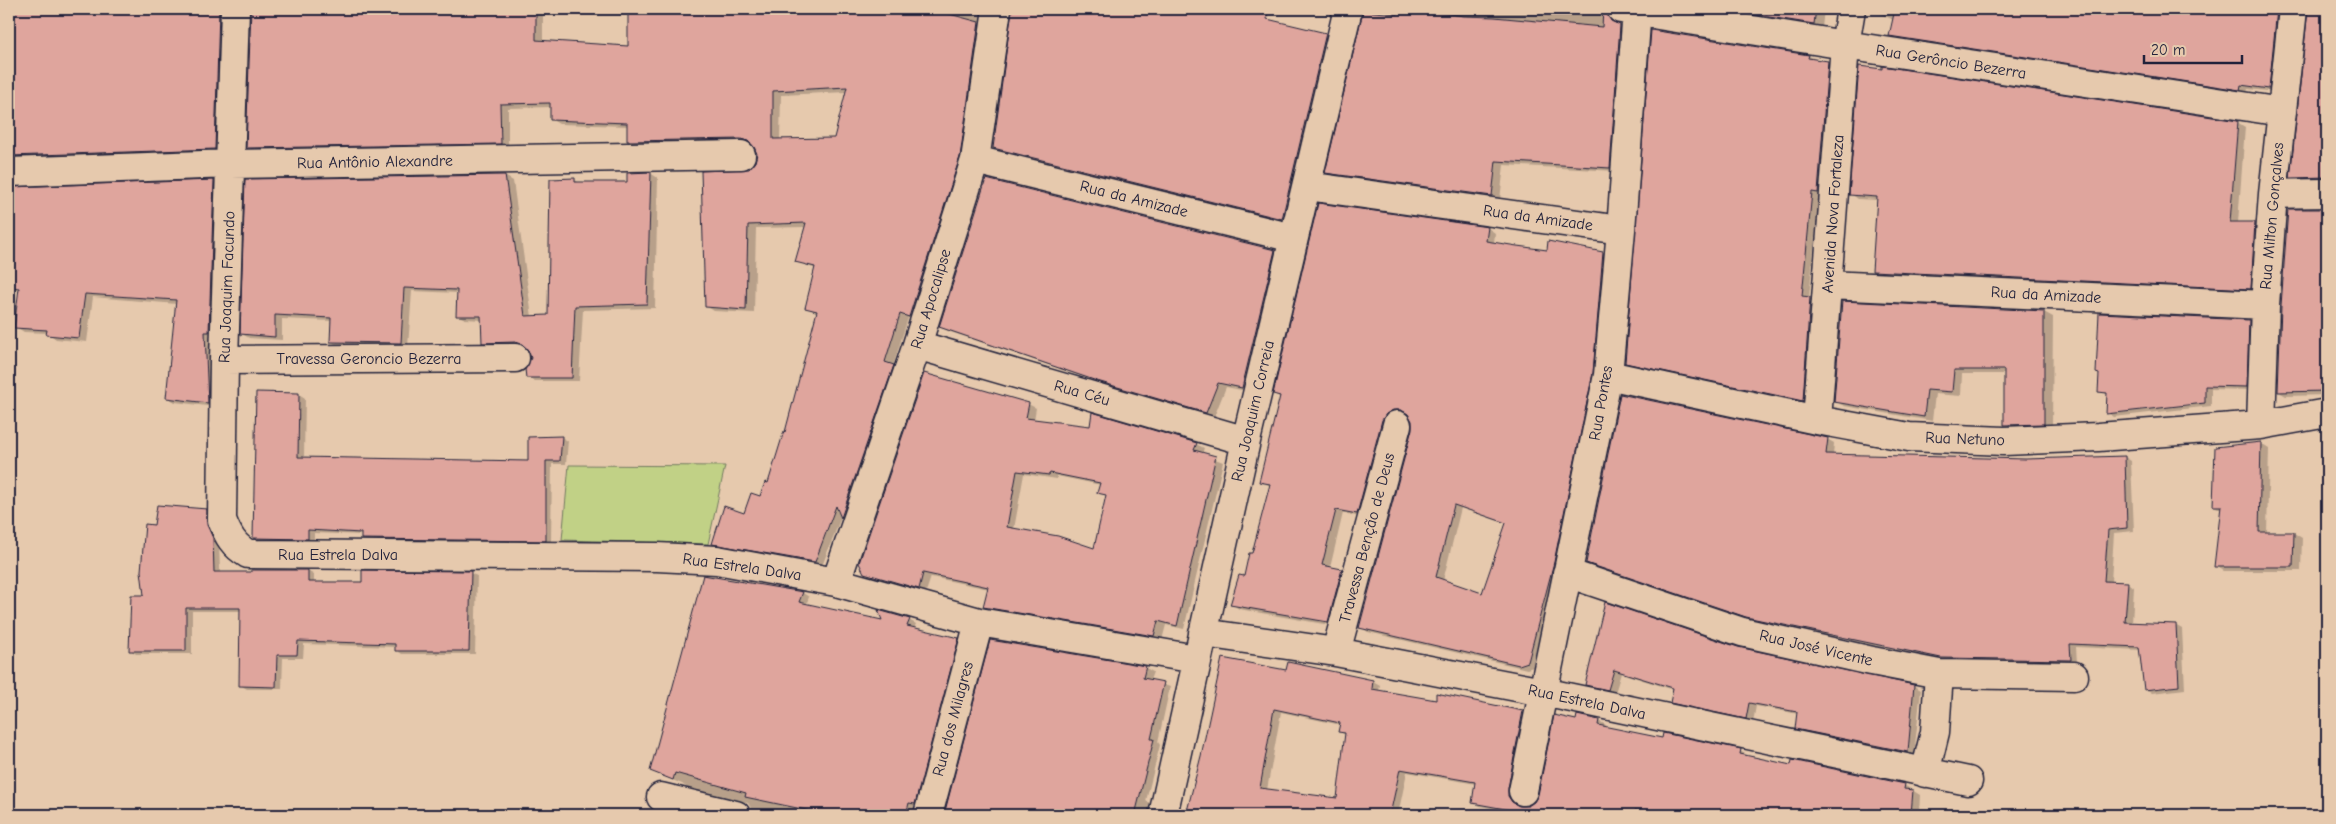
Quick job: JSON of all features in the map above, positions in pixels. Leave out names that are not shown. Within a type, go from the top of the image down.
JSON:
[{"type":"street","name":"Rua Joaquim Facundo","points":[[235,9],[224,360],[222,520],[229,536],[237,547],[248,554]]},
{"type":"street","name":"Rua Apocalipse","points":[[836,582],[917,345],[975,160],[996,9]]},
{"type":"street","name":"Rua Joaquim Correia","points":[[1163,815],[1196,659],[1246,441],[1348,9]]},
{"type":"street","name":"Rua Gerôncio Bezerra","points":[[1631,9],[1844,45],[2282,112]]},
{"type":"street","name":"Rua Pontes","points":[[1523,791],[1608,375],[1621,230],[1631,9]]},
{"type":"street","name":"Avenida Nova Fortaleza","points":[[1817,420],[1844,45],[1852,9]]},
{"type":"street","name":"Rua Milton Gonçalves","points":[[2261,424],[2265,304],[2273,194],[2293,9]]},
{"type":"street","name":"Rua Antônio Alexandre","points":[[9,172],[231,164],[741,155]]},
{"type":"street","name":"Rua da Amizade","points":[[975,160],[1293,238]]},
{"type":"street","name":"Rua da Amizade","points":[[1307,186],[1621,230]]},
{"type":"street","points":[[2273,194],[2327,193]]},
{"type":"street","name":"Rua da Amizade","points":[[1828,285],[2265,304]]},
{"type":"street","name":"Rua Céu","points":[[917,345],[1246,441]]},
{"type":"street","name":"Travessa Geroncio Bezerra","points":[[224,360],[514,358]]},
{"type":"street","name":"Rua Netuno","points":[[1608,375],[1817,420],[1909,436],[2004,441],[2261,424],[2327,413]]},
{"type":"street","name":"Travessa Benção de Deus","points":[[1336,652],[1397,425]]},
{"type":"street","name":"Rua Estrela Dalva","points":[[248,554],[657,557],[717,560],[836,582],[979,622],[1196,659]]},
{"type":"street","name":"Rua José Vicente","points":[[1567,573],[1742,632],[1939,674],[2074,676]]},
{"type":"street","name":"Rua dos Milagres","points":[[928,815],[979,622]]},
{"type":"street","name":"Rua Estrela Dalva","points":[[1203,633],[1336,652],[1543,692],[1968,781]]},
{"type":"street","points":[[1925,772],[1935,732],[1939,674]]},
{"type":"street","points":[[661,797],[736,815]]},
{"type":"green space","points":[[569,465],[725,466],[708,544],[562,540]]},
{"type":"building","points":[[11,9],[219,9],[215,149],[9,156],[9,21],[12,21]]},
{"type":"building","points":[[251,9],[536,9],[536,40],[628,46],[628,9],[931,9],[979,22],[960,157],[909,317],[900,314],[885,362],[894,365],[841,518],[836,506],[815,562],[712,544],[724,506],[744,513],[751,493],[760,496],[765,482],[768,483],[785,432],[817,311],[805,308],[815,267],[795,262],[806,223],[748,225],[746,310],[705,307],[701,171],[749,169],[755,162],[757,154],[754,147],[748,141],[741,139],[627,141],[627,123],[550,120],[550,103],[500,104],[501,144],[246,148]],"holes":[[[847,87],[834,138],[773,139],[773,91]]]},
{"type":"building","points":[[1012,9],[1155,9],[1268,12],[1267,19],[1326,33],[1282,219],[993,148]]},
{"type":"building","points":[[1400,9],[1428,9],[1428,11],[1464,16],[1602,27],[1603,9],[1606,9],[1611,21],[1620,25],[1610,168],[1496,161],[1492,196],[1325,173],[1363,11],[1398,14]]},
{"type":"building","points":[[1718,9],[1816,9],[1814,24]]},
{"type":"building","points":[[1895,9],[2277,9],[2269,89],[2241,85],[2240,90],[1889,36]]},
{"type":"building","points":[[2308,9],[2327,9],[2327,177],[2290,178]]},
{"type":"building","points":[[1651,30],[1809,55],[1808,58],[1828,61],[1818,193],[1812,192],[1802,296],[1810,297],[1803,401],[1625,363]]},
{"type":"building","points":[[1859,66],[1882,69],[1882,66],[2238,121],[2230,222],[2255,222],[2251,289],[1872,271],[1877,197],[1849,195]]},
{"type":"building","points":[[651,172],[647,304],[575,306],[572,378],[526,378],[525,369],[531,358],[528,350],[522,344],[515,342],[482,343],[481,316],[456,316],[457,290],[404,288],[401,343],[330,342],[331,318],[275,315],[275,337],[240,334],[245,179],[505,175],[525,316],[548,315],[550,179],[575,178],[575,182],[627,182],[627,173]]},
{"type":"building","points":[[986,179],[1275,250],[1242,388],[1218,383],[1206,413],[1097,381],[939,327]]},
{"type":"building","points":[[214,180],[209,332],[205,332],[208,403],[166,398],[176,300],[85,294],[79,338],[46,335],[47,330],[14,328],[19,288],[11,287],[9,187]]},
{"type":"building","points":[[1318,203],[1488,227],[1486,241],[1547,250],[1548,241],[1603,252],[1593,373],[1554,562],[1528,662],[1519,665],[1359,628],[1412,429],[1412,421],[1408,414],[1401,410],[1393,410],[1386,414],[1382,420],[1357,514],[1336,510],[1322,565],[1342,569],[1328,622],[1230,605],[1239,575],[1244,576],[1249,553],[1252,553],[1270,484],[1259,482],[1280,396],[1273,394]],"holes":[[[1454,505],[1506,523],[1482,593],[1436,577]]]},
{"type":"building","points":[[2288,209],[2327,209],[2327,391],[2278,392],[2281,306]]},
{"type":"building","points":[[1842,301],[2044,311],[2044,424],[2004,425],[2004,370],[1954,370],[1952,392],[1927,390],[1924,417],[1834,402]]},
{"type":"building","points":[[2099,313],[2249,320],[2247,387],[2205,386],[2205,403],[2106,414],[2107,393],[2098,392],[2099,374],[2096,373]]},
{"type":"building","points":[[924,373],[1029,403],[1026,418],[1090,426],[1092,412],[1197,443],[1194,450],[1216,456],[1177,626],[1158,621],[1154,636],[983,607],[988,587],[923,573],[919,589],[864,573],[859,563]],"holes":[[[1017,471],[1049,475],[1050,473],[1100,483],[1097,493],[1106,495],[1094,548],[1058,536],[1007,527]]]},
{"type":"building","points":[[256,392],[299,393],[298,457],[528,461],[528,437],[562,436],[560,461],[546,461],[546,541],[361,539],[361,533],[308,530],[308,539],[253,538]]},
{"type":"building","points":[[1620,394],[1828,438],[1826,454],[2026,459],[2125,456],[2127,528],[2108,530],[2104,581],[2128,582],[2125,622],[2176,624],[2179,686],[2144,690],[2139,647],[2070,644],[2071,660],[1941,658],[1746,617],[1586,563]]},
{"type":"building","points":[[2261,442],[2259,532],[2294,532],[2293,567],[2214,567],[2221,506],[2213,506],[2215,447]]},
{"type":"building","points":[[157,505],[207,509],[207,525],[213,538],[214,572],[308,570],[308,582],[362,582],[362,570],[471,571],[469,651],[395,651],[395,644],[298,641],[297,655],[277,655],[276,687],[239,686],[240,608],[186,608],[186,651],[129,651],[131,595],[144,595],[141,571],[145,524],[154,525]]},
{"type":"building","points":[[703,575],[803,592],[799,602],[882,620],[878,610],[910,619],[907,626],[959,638],[915,804],[909,803],[906,815],[830,815],[745,797],[746,793],[675,773],[673,780],[650,771]]},
{"type":"building","points":[[1605,602],[1738,647],[1914,685],[1908,752],[1795,729],[1797,712],[1749,703],[1746,719],[1670,703],[1673,688],[1614,670],[1608,690],[1585,685]]},
{"type":"building","points":[[990,640],[1146,666],[1143,678],[1164,682],[1151,739],[1154,739],[1135,815],[965,815],[945,811]]},
{"type":"building","points":[[1222,658],[1286,670],[1288,662],[1373,680],[1372,689],[1436,700],[1436,693],[1523,711],[1508,788],[1508,796],[1512,802],[1519,806],[1528,806],[1534,802],[1538,795],[1554,715],[1576,720],[1577,715],[1599,720],[1598,725],[1662,738],[1663,733],[1741,749],[1740,754],[1791,765],[1792,760],[1905,784],[1904,789],[1913,790],[1911,815],[1689,815],[1635,810],[1634,815],[1521,815],[1522,812],[1472,803],[1475,782],[1400,769],[1390,815],[1342,813],[1342,815],[1186,815]],"holes":[[[1274,709],[1340,723],[1338,732],[1345,733],[1337,798],[1260,788]]]}]
